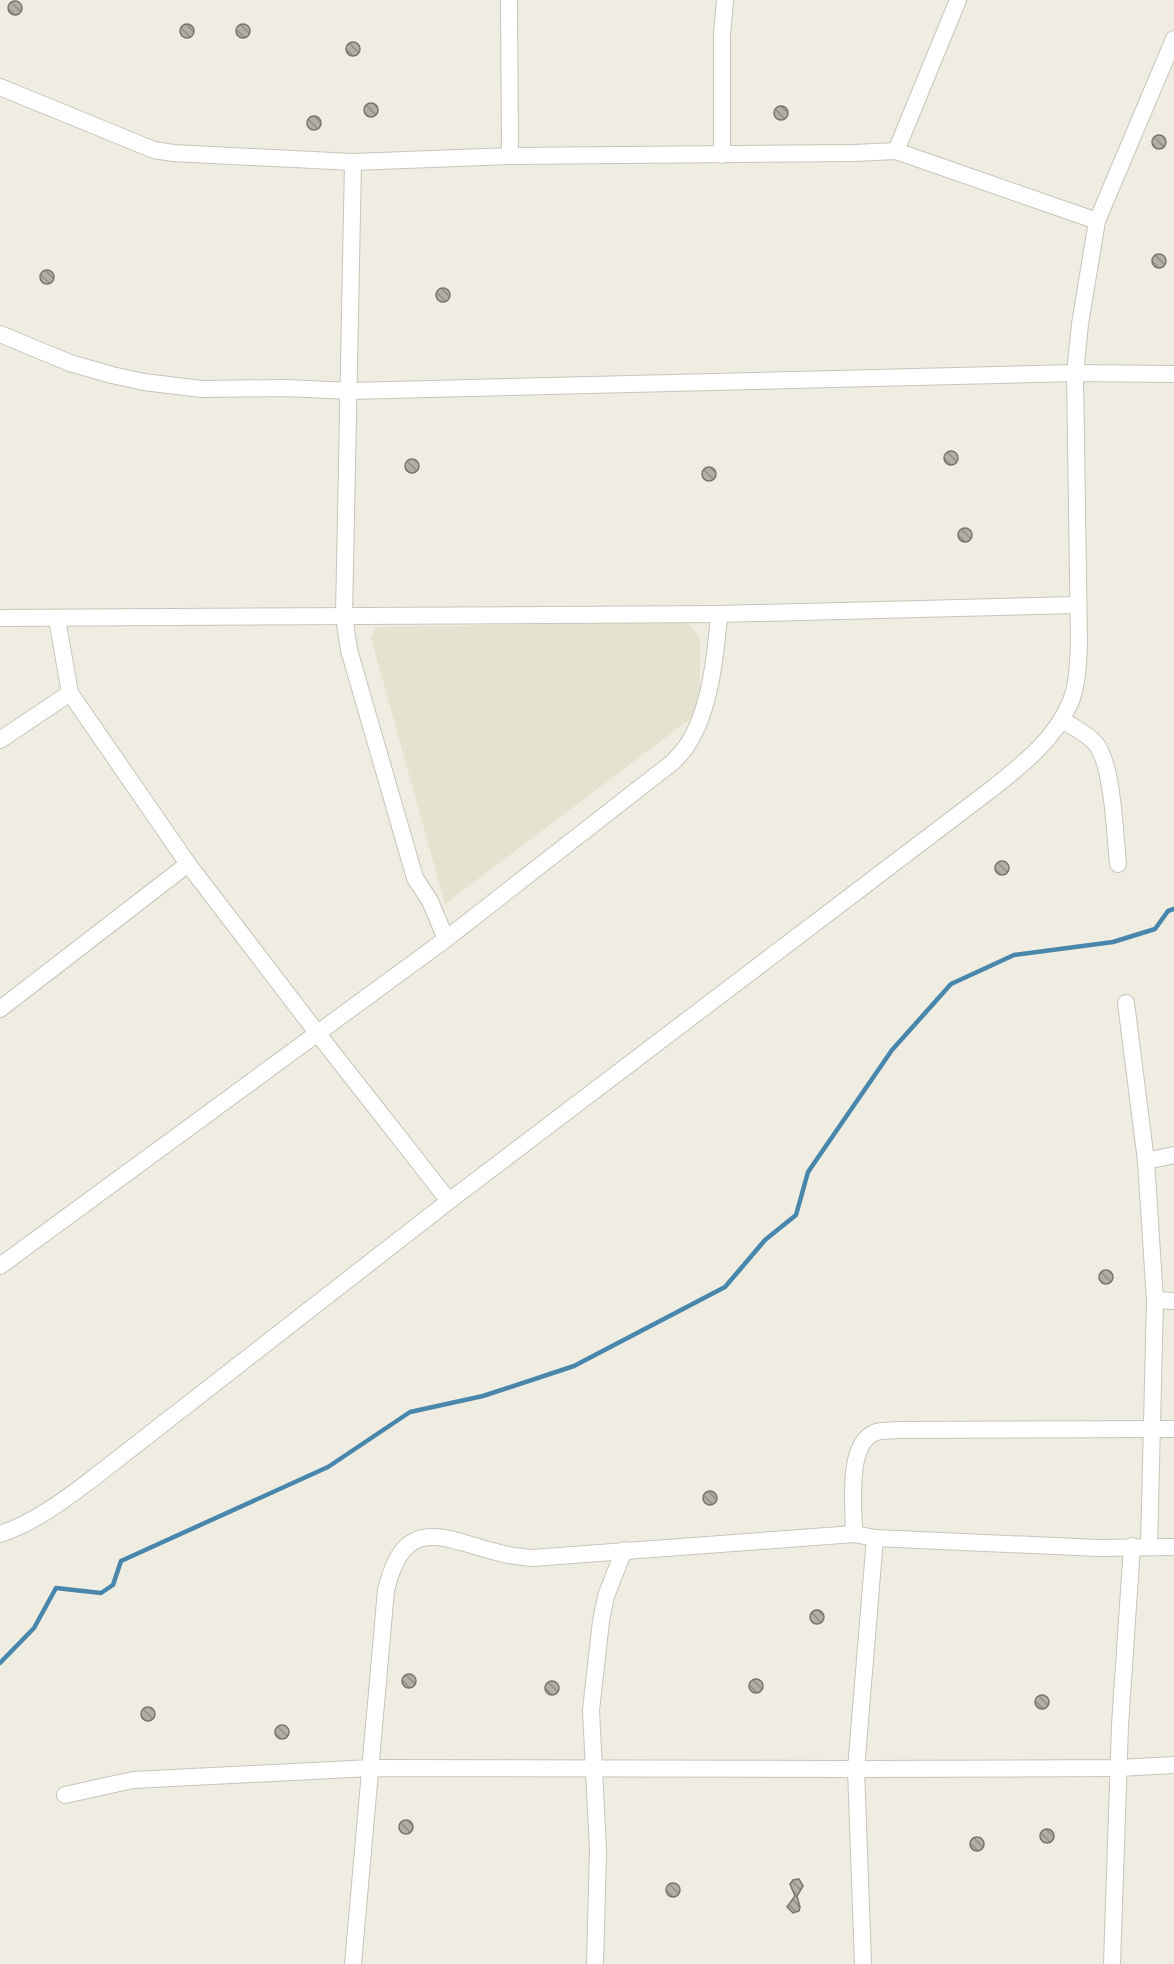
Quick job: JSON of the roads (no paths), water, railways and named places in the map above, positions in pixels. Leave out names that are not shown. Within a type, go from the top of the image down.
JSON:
[{"type":"street","points":[[508,0],[510,156]]},
{"type":"street","points":[[722,155],[722,34],[726,0]]},
{"type":"street","points":[[896,151],[958,0]]},
{"type":"street","points":[[0,1534],[25,1524],[65,1499],[449,1202],[993,788],[1046,741],[1062,720],[1071,701],[1077,675],[1079,643],[1075,373],[1080,324],[1097,221],[1174,39]]},
{"type":"street","points":[[0,87],[154,150],[200,156],[353,162],[510,156],[896,151],[1097,221]]},
{"type":"street","points":[[353,162],[344,616],[349,650],[415,878],[430,902],[446,939]]},
{"type":"street","points":[[0,334],[70,363],[112,375],[144,382],[202,389],[286,388],[350,391],[1075,373],[1174,374]]},
{"type":"street","points":[[0,618],[719,614],[1077,605]]},
{"type":"street","points":[[0,1266],[446,939],[673,762],[688,746],[699,724],[717,639],[719,614]]},
{"type":"street","points":[[57,619],[70,693],[188,864],[449,1202]]},
{"type":"street","points":[[0,740],[70,693]]},
{"type":"street","points":[[1062,720],[1090,738],[1104,757],[1118,864]]},
{"type":"street","points":[[0,1009],[188,864]]},
{"type":"street","points":[[1112,1964],[1125,1638],[1141,1547],[1153,1429],[1155,1300],[1146,1161],[1126,1003]]},
{"type":"street","points":[[1146,1161],[1174,1155]]},
{"type":"street","points":[[1155,1300],[1174,1301]]},
{"type":"street","points":[[854,1534],[857,1452],[862,1442],[874,1433],[897,1430],[1174,1429]]},
{"type":"street","points":[[353,1964],[386,1590],[391,1571],[400,1552],[412,1541],[424,1536],[446,1538],[502,1554],[532,1558],[854,1534],[875,1538],[1090,1548],[1174,1547]]},
{"type":"street","points":[[863,1964],[856,1770],[875,1538]]},
{"type":"street","points":[[595,1964],[598,1850],[592,1769],[591,1710],[606,1596],[624,1550]]},
{"type":"street","points":[[65,1795],[133,1780],[371,1768],[856,1770],[1119,1768],[1174,1765]]},
{"type":"waterway","points":[[0,1663],[34,1628],[56,1588],[101,1593],[113,1585],[121,1561],[328,1467],[410,1412],[483,1396],[574,1366],[725,1287],[765,1240],[796,1215],[808,1172],[892,1050],[951,984],[1014,955],[1113,942],[1155,929],[1168,911],[1174,909]]}]
